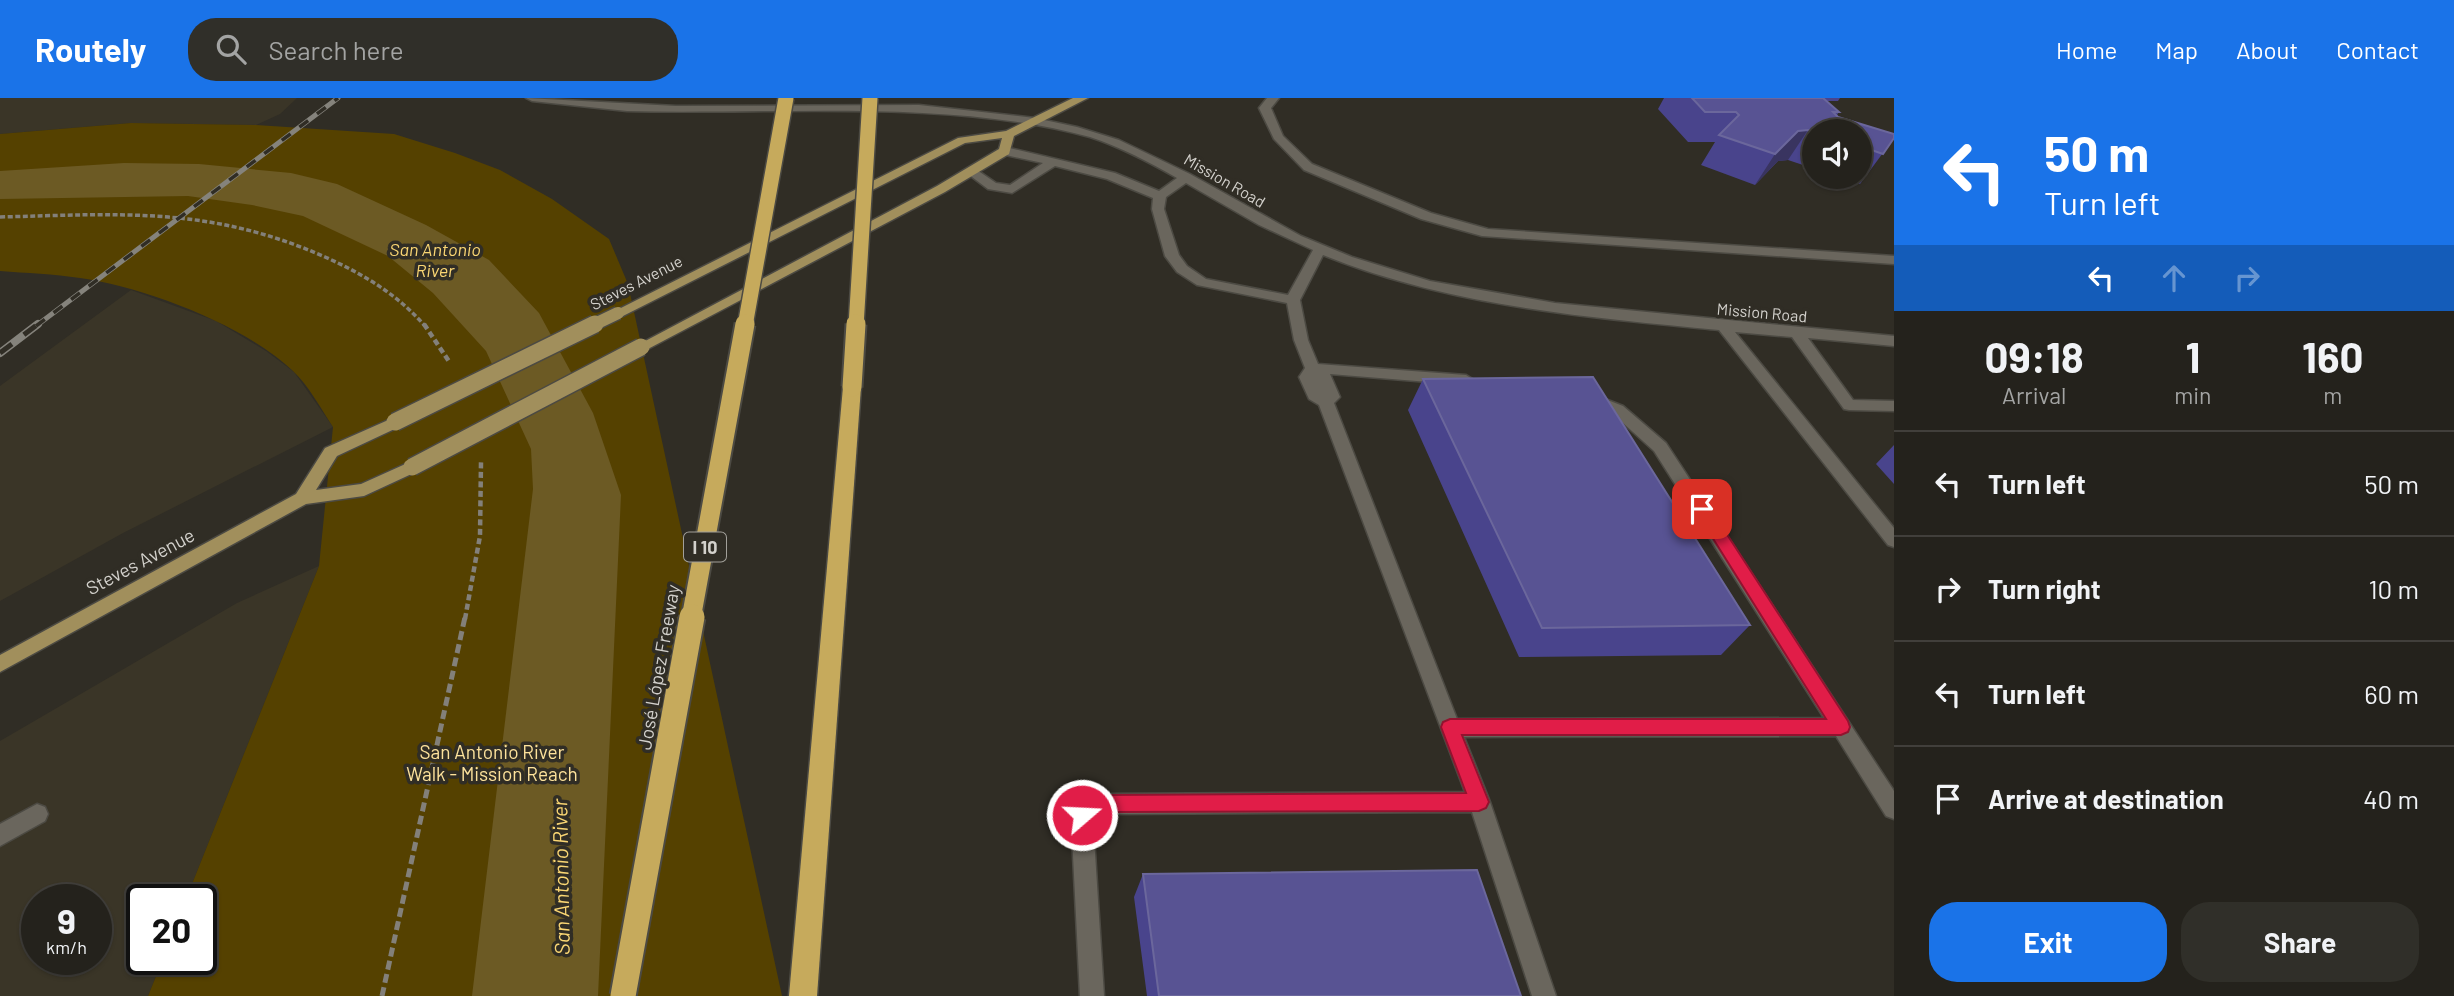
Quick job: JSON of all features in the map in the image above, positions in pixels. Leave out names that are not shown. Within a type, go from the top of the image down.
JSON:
[{"type":"highway","name":"José López Freeway","points":[[623,996],[786,98]]},
{"type":"highway","points":[[803,996],[852,387],[870,98]]},
{"type":"main road","name":"Steves Avenue","points":[[302,498],[331,452],[618,313],[962,140],[1009,134],[1082,98]]},
{"type":"main road","points":[[1005,151],[1009,134]]},
{"type":"main road","name":"Steves Avenue","points":[[0,664],[302,498],[365,490],[412,467],[1005,151]]},
{"type":"street","name":"Mission Road","points":[[533,98],[635,107],[919,108],[1031,122],[1098,135],[1143,154],[1278,230],[1320,249],[1367,267],[1464,293],[1538,306],[1724,327],[1894,341]]},
{"type":"street","points":[[1273,98],[1265,108],[1278,137],[1308,167],[1426,216],[1488,233],[1894,260]]},
{"type":"street","points":[[1005,151],[1111,176],[1160,196]]},
{"type":"street","points":[[970,172],[992,186],[1012,189],[1053,162]]},
{"type":"street","points":[[1186,177],[1160,196],[1158,209],[1172,256],[1182,269],[1202,282],[1293,300]]},
{"type":"street","points":[[1312,368],[1301,340],[1293,300],[1320,249]]},
{"type":"street","points":[[1724,327],[1894,541]]},
{"type":"street","points":[[1797,333],[1849,405],[1894,406]]},
{"type":"street","points":[[1312,368],[1479,381]]},
{"type":"street","points":[[1312,368],[1307,377],[1314,396],[1326,402],[1479,802],[1544,996]]},
{"type":"street","points":[[1568,393],[1605,400],[1630,418],[1660,447],[1894,809]]},
{"type":"street","points":[[1450,727],[1841,727]]},
{"type":"street","points":[[1092,996],[1082,815],[1108,804],[1479,802]]},
{"type":"street","points":[[0,836],[37,814]]},
{"type":"shaded area","points":[[0,98],[297,98],[280,114],[256,125],[131,123],[0,134]]},
{"type":"shaded area","points":[[131,290],[216,321],[266,351],[294,372],[333,427],[123,533],[0,601],[0,386]]},
{"type":"shaded area","points":[[319,566],[192,884],[126,884],[126,975],[157,975],[148,996],[0,996],[0,741],[237,603]]},
{"type":"green space","name":"San Antonio River Walk - Mission Reach","points":[[131,123],[256,125],[394,134],[500,170],[552,199],[609,239],[628,284],[782,996],[148,996],[157,975],[217,975],[217,884],[192,884],[319,566],[333,427],[310,391],[293,371],[273,354],[221,324],[163,299],[106,283],[0,271],[0,134]]},
{"type":"water","name":"San Antonio River","points":[[124,163],[199,164],[291,173],[337,184],[426,225],[489,260],[539,313],[593,413],[621,495],[598,996],[472,996],[533,489],[531,449],[486,351],[433,293],[388,256],[303,216],[188,196],[0,199],[0,171]]},
{"type":"building","points":[[1692,98],[1823,98],[1839,112],[1833,112],[1838,117],[1845,119],[1802,119],[1802,131],[1798,131],[1775,154],[1719,135],[1739,115],[1736,112],[1705,112]]},
{"type":"building","points":[[1872,127],[1894,134],[1883,154],[1872,150]]},
{"type":"building","points":[[1593,377],[1750,625],[1542,628],[1423,379]]},
{"type":"building","points":[[1477,870],[1521,996],[1159,996],[1143,874]]},
{"type":"railway","points":[[36,326],[338,98]]},
{"type":"railway","points":[[0,353],[38,324]]},
{"type":"route","points":[[1082,815],[1108,804],[1479,802],[1450,727],[1841,727],[1702,509]]}]
